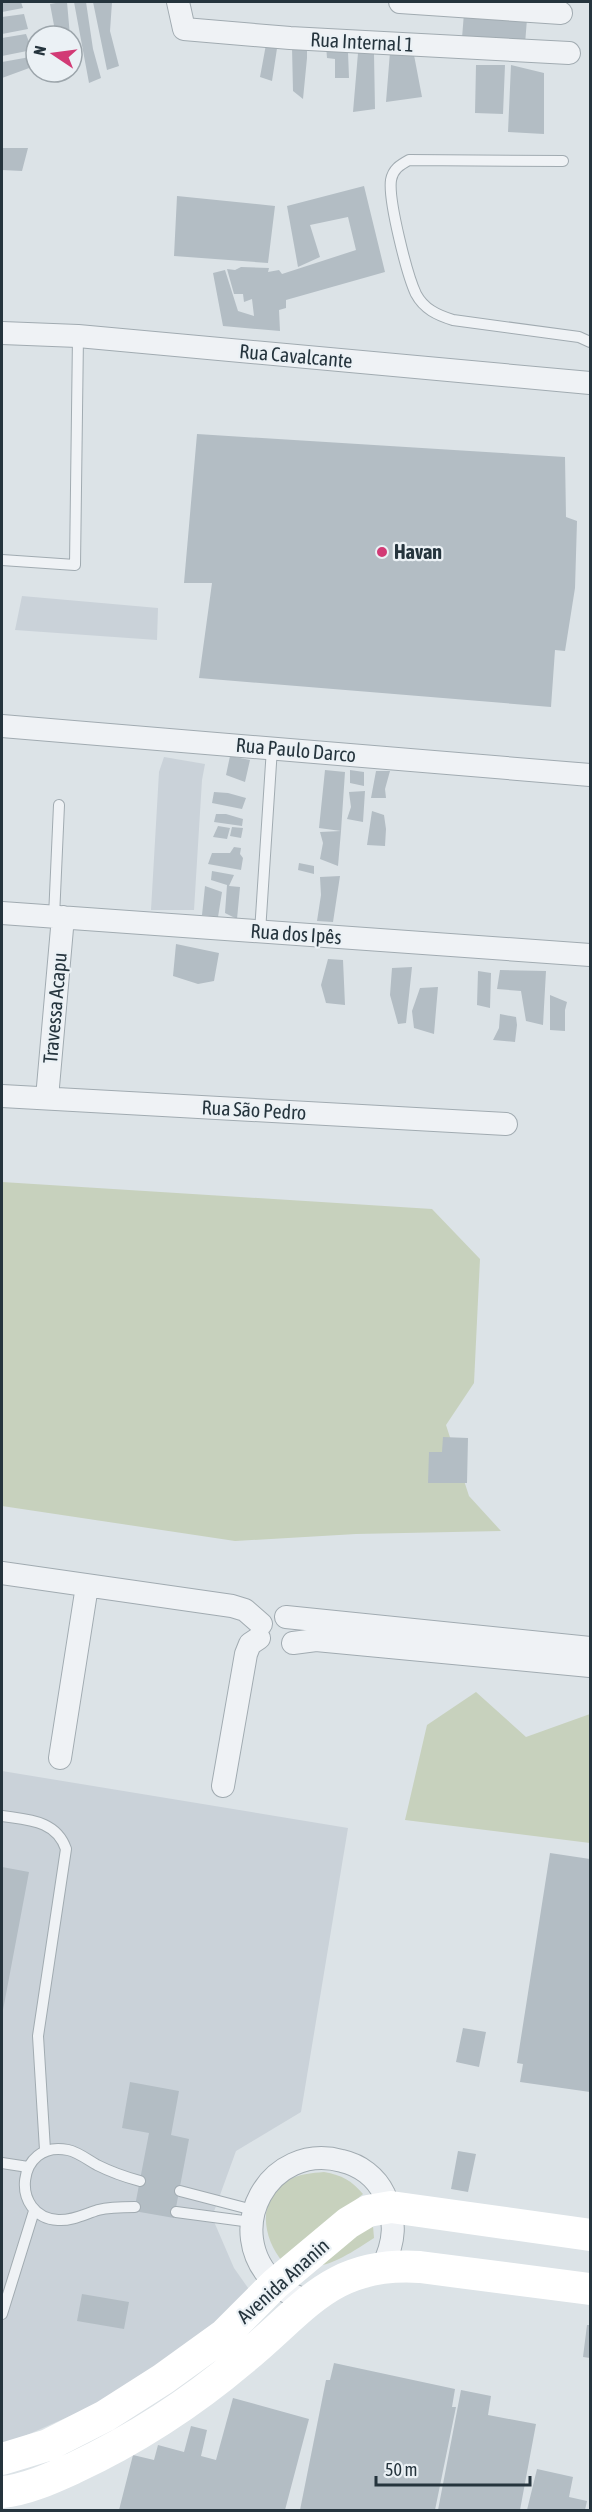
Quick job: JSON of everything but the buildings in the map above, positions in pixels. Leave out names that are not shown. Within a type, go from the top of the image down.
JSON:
[{"type":"main road","name":"Avenida Ananin","points":[[2,2459],[48,2445],[105,2416],[163,2379],[224,2335],[275,2284],[348,2223],[368,2211],[391,2207],[591,2235]]},
{"type":"main road","name":"Avenida Ananin","points":[[2,2492],[56,2477],[137,2437],[205,2392],[264,2342],[307,2301],[334,2283],[382,2268],[402,2265],[591,2289]]},
{"type":"street","name":"Rua Internal 1","points":[[178,2],[184,29],[290,38],[569,53]]},
{"type":"street","points":[[400,2],[561,13]]},
{"type":"street","name":"Rua Cavalcante","points":[[2,333],[78,336],[591,383]]},
{"type":"street","name":"Rua Paulo Darco","points":[[2,726],[591,775]]},
{"type":"street","name":"Rua dos Ipês","points":[[2,913],[591,955]]},
{"type":"street","name":"Travessa Acapu","points":[[47,1098],[59,917]]},
{"type":"street","name":"Rua São Pedro","points":[[2,1096],[506,1124]]},
{"type":"street","points":[[2,1574],[232,1606],[245,1610],[260,1631],[268,1650],[274,1652],[289,1648],[293,1643],[295,1628],[286,1617]]},
{"type":"street","points":[[60,1758],[87,1586]]},
{"type":"street","points":[[223,1786],[246,1654],[250,1644],[272,1615],[591,1648]]},
{"type":"street","points":[[293,1643],[316,1640],[591,1666]]},
{"type":"street","points":[[307,2301],[275,2284],[261,2267],[252,2245],[252,2216],[262,2191],[275,2176],[292,2164],[311,2158],[331,2158],[351,2163],[368,2173],[382,2188],[391,2207],[394,2228],[391,2250],[382,2268]]},
{"type":"lane","points":[[562,161],[409,160],[398,166],[391,180],[393,203],[406,262],[417,295],[433,314],[462,321],[579,337],[591,342]]},
{"type":"lane","points":[[2,560],[75,566],[78,336]]},
{"type":"lane","points":[[260,932],[272,748]]},
{"type":"lane","name":"Travessa Acapu","points":[[59,805],[59,917]]},
{"type":"lane","points":[[2,1816],[39,1822],[48,1826],[58,1833],[66,1849],[38,2036],[45,2150]]},
{"type":"lane","points":[[135,2207],[100,2209],[81,2216],[57,2220],[34,2211],[27,2199],[24,2186],[28,2167],[45,2150],[70,2150],[116,2175],[140,2181]]},
{"type":"lane","points":[[2,2163],[28,2167]]},
{"type":"lane","points":[[180,2191],[252,2216]]},
{"type":"lane","points":[[2,2313],[34,2211]]},
{"type":"lane","points":[[176,2212],[252,2216]]},
{"type":"shaded area","points":[[22,596],[158,608],[157,640],[15,630]]},
{"type":"shaded area","points":[[164,757],[205,764],[194,910],[151,910],[159,772]]},
{"type":"shaded area","points":[[2,1771],[348,1828],[301,2112],[236,2151],[212,2217],[234,2268],[253,2295],[120,2394],[2,2446]]},
{"type":"green space","points":[[2,1182],[432,1209],[480,1259],[474,1383],[446,1425],[469,1496],[501,1531],[356,1534],[235,1541],[2,1506]]},
{"type":"green space","points":[[476,1692],[526,1737],[590,1714],[590,1843],[405,1820],[427,1725]]},
{"type":"green space","points":[[324,2172],[346,2179],[363,2194],[283,2262],[276,2253],[267,2231],[267,2209],[270,2198],[277,2189],[291,2179],[305,2174]]},
{"type":"green space","points":[[373,2226],[374,2238],[351,2253],[327,2264],[309,2267],[337,2243]]},
{"type":"place","name":"Havan","points":[[382,552]]}]
